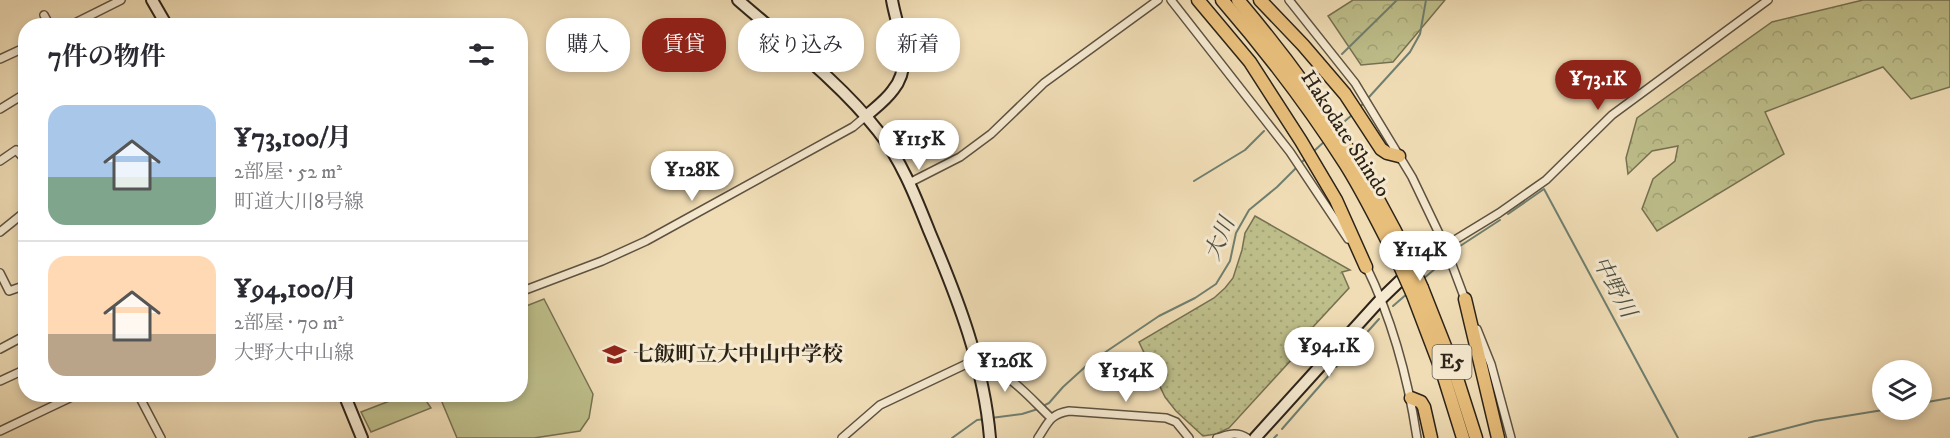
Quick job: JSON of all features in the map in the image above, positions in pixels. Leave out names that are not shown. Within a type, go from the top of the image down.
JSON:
[{"type":"highway","points":[[1198,0],[1250,62],[1301,141],[1336,200],[1366,267]]},
{"type":"highway","name":"Hakodate Shindo","points":[[1222,0],[1286,78],[1322,117]]},
{"type":"highway","name":"Hakodate Shindo","points":[[1238,0],[1274,44],[1336,139],[1358,185],[1405,263],[1454,369],[1476,438]]},
{"type":"highway","points":[[1260,0],[1345,94],[1381,149],[1399,156]]},
{"type":"highway","name":"Hakodate Shindo","points":[[1418,292],[1463,438]]},
{"type":"highway","points":[[1465,299],[1498,438]]},
{"type":"highway","points":[[1411,398],[1421,402],[1424,407],[1431,438]]},
{"type":"street","points":[[84,18],[121,0]]},
{"type":"street","points":[[152,0],[162,18]]},
{"type":"street","points":[[738,0],[847,96],[880,133],[909,183],[969,333],[988,410],[990,438]]},
{"type":"street","points":[[528,289],[602,261],[646,241],[853,127],[866,117],[893,90],[902,75],[905,61],[891,0]]},
{"type":"street","points":[[909,183],[960,157],[992,134],[1044,83],[1158,0]]},
{"type":"street","points":[[1171,0],[1305,172],[1366,267],[1393,328],[1411,398],[1418,438]]},
{"type":"street","points":[[1290,0],[1355,83],[1412,177],[1445,246],[1491,364],[1511,438]]},
{"type":"street","points":[[1255,438],[1381,299],[1408,273],[1546,180],[1612,115],[1768,0]]},
{"type":"street","points":[[0,59],[18,50]]},
{"type":"street","points":[[0,109],[18,98]]},
{"type":"street","points":[[0,161],[16,150],[18,152]]},
{"type":"street","points":[[0,232],[18,218]]},
{"type":"street","points":[[0,273],[9,291],[18,288]]},
{"type":"street","points":[[0,349],[18,339]]},
{"type":"street","points":[[842,438],[880,405],[978,362],[1001,373],[1051,418]]},
{"type":"street","points":[[0,381],[18,373]]},
{"type":"street","points":[[0,431],[61,402]]},
{"type":"street","points":[[142,402],[161,438]]},
{"type":"street","points":[[347,402],[362,438]]},
{"type":"street","points":[[1038,438],[1051,418],[1058,413],[1069,411],[1166,418],[1176,422],[1189,438]]},
{"type":"street","points":[[1217,438],[1234,433],[1247,438]]},
{"type":"green space","points":[[1353,0],[1445,0],[1393,62],[1361,65],[1328,16]]},
{"type":"green space","points":[[1863,0],[1950,0],[1950,87],[1911,99],[1883,67],[1765,112],[1784,154],[1657,231],[1642,209],[1653,179],[1675,161],[1678,146],[1652,151],[1628,174],[1626,158],[1637,118],[1772,22]]},
{"type":"green space","points":[[1255,216],[1350,270],[1342,272],[1349,288],[1300,341],[1292,359],[1229,428],[1216,434],[1203,436],[1176,411],[1165,397],[1139,342],[1214,298],[1225,288],[1233,278],[1245,233]]},
{"type":"green space","points":[[544,299],[593,394],[589,418],[580,431],[534,438],[457,438],[442,402],[528,402],[528,305]]},
{"type":"green space","points":[[387,402],[427,402],[431,408],[371,432],[361,412]]},
{"type":"waterway","points":[[1342,54],[1397,0]]},
{"type":"waterway","name":"大川","points":[[1360,107],[1410,52],[1420,34],[1426,0]]},
{"type":"waterway","name":"大川","points":[[1338,127],[1352,115]]},
{"type":"waterway","points":[[1194,181],[1245,150],[1264,131]]},
{"type":"waterway","name":"大川","points":[[1313,152],[1326,140]]},
{"type":"waterway","name":"大川","points":[[1043,406],[1049,403],[1085,367],[1107,351],[1159,316],[1195,298],[1216,284],[1230,261],[1236,233],[1249,210],[1277,187],[1306,158]]},
{"type":"waterway","name":"中野川","points":[[1508,214],[1544,189],[1678,438]]},
{"type":"waterway","name":"中野川","points":[[1454,250],[1500,220]]},
{"type":"waterway","name":"中野川","points":[[1423,279],[1442,263]]},
{"type":"waterway","name":"中野川","points":[[1393,306],[1408,293]]},
{"type":"waterway","name":"中野川","points":[[1336,367],[1379,319]]},
{"type":"waterway","name":"中野川","points":[[1282,429],[1331,373]]},
{"type":"waterway","name":"中野川","points":[[1932,401],[1950,398]]},
{"type":"waterway","name":"大川","points":[[991,418],[1022,414],[1038,409]]},
{"type":"waterway","name":"中野川","points":[[1749,438],[1815,421],[1872,412]]},
{"type":"waterway","name":"大川","points":[[952,438],[977,420],[985,419]]},
{"type":"waterway","name":"中野川","points":[[1274,438],[1277,435]]},
{"type":"place","name":"七飯町立大中山中学校","points":[[615,355]]}]
